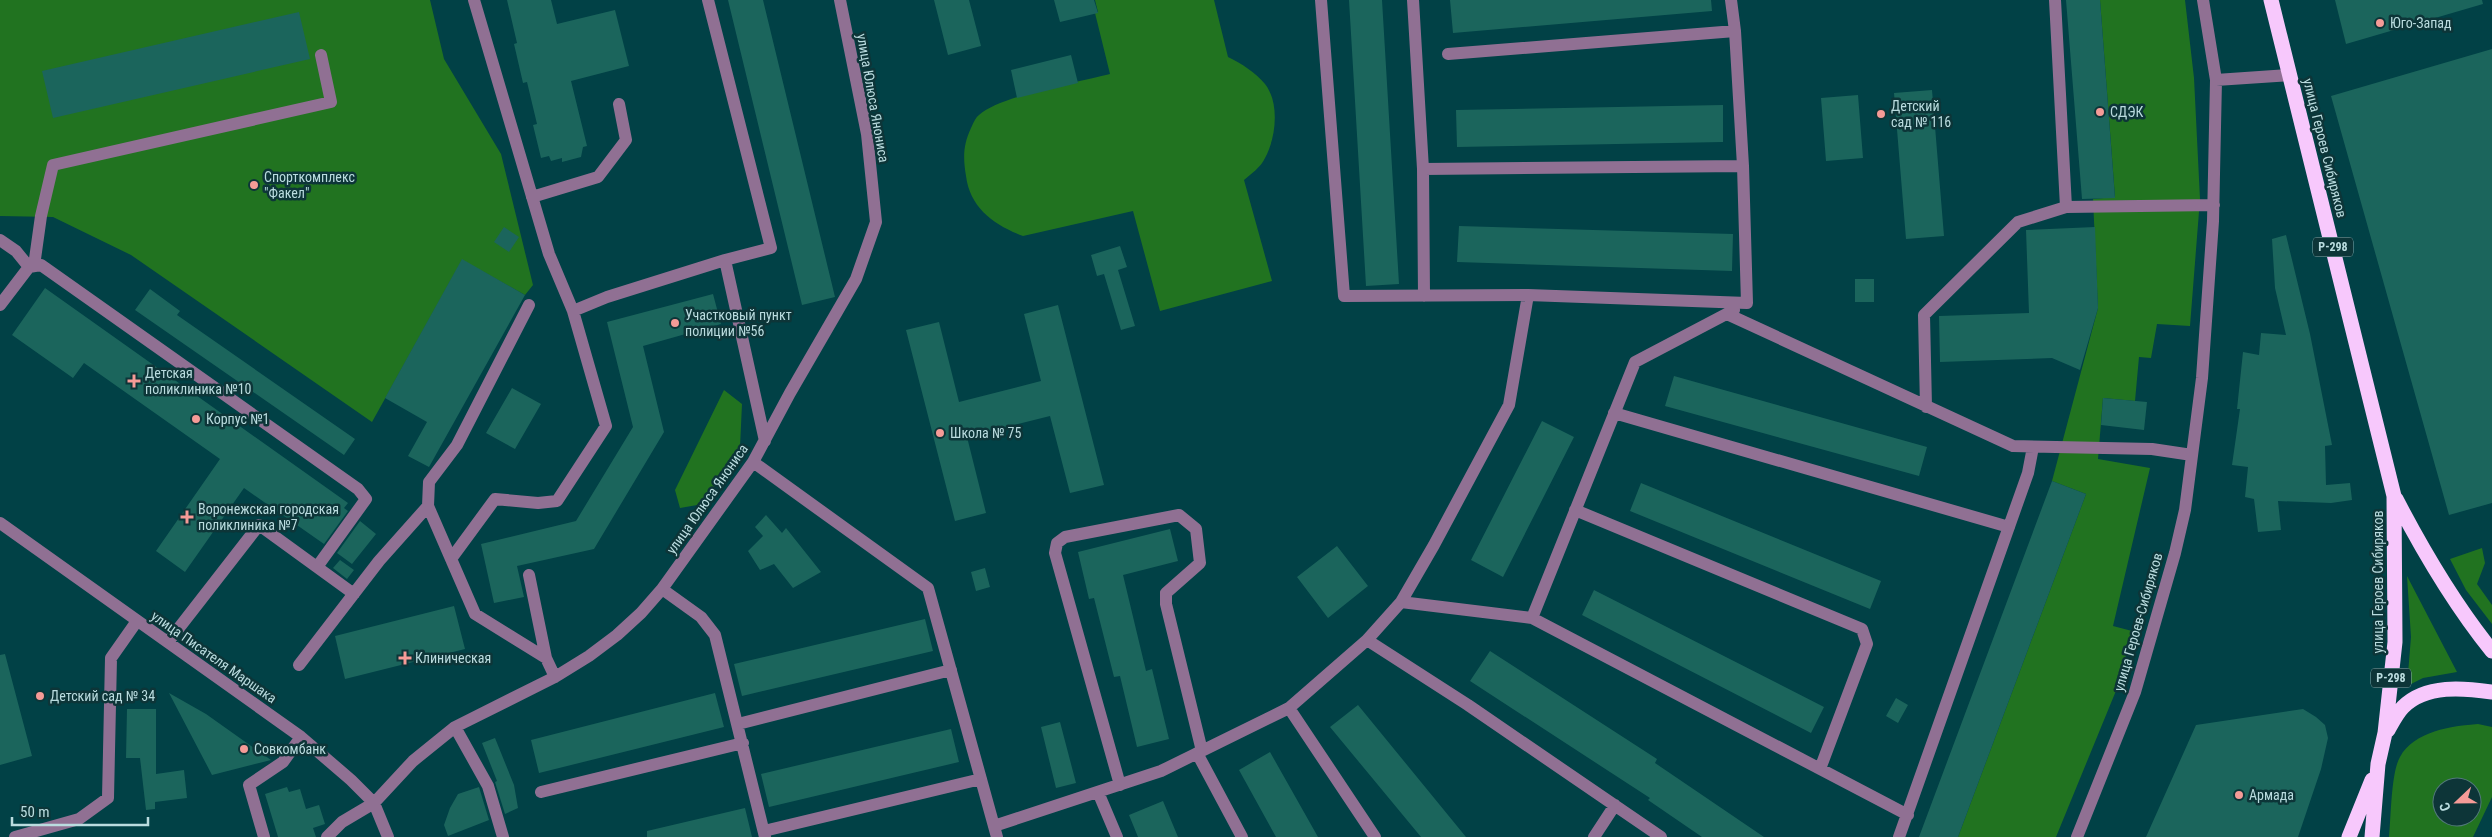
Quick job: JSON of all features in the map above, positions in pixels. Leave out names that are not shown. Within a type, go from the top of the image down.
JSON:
[{"type":"highway","name":"улица Героев Сибиряков","points":[[2271,0],[2377,419],[2394,496],[2395,642],[2385,733]]},
{"type":"highway","name":"улица Героев Сибиряков","points":[[2394,496],[2424,554],[2470,624],[2492,652]]},
{"type":"highway","points":[[2385,733],[2403,706],[2426,693],[2462,688],[2492,692]]},
{"type":"highway","name":"Р-298","points":[[2372,837],[2378,764],[2385,733]]},
{"type":"highway","points":[[2349,837],[2378,764]]},
{"type":"street","points":[[451,559],[495,498],[538,503],[557,501],[606,426],[573,311],[550,254],[532,197],[474,0]]},
{"type":"street","points":[[573,311],[608,296],[771,248],[708,0]]},
{"type":"street","name":"улица Юлюса Янониса","points":[[326,837],[342,822],[374,803],[413,761],[456,727],[555,677],[589,656],[617,635],[641,613],[662,589],[754,462],[856,279],[876,222],[867,134],[840,0]]},
{"type":"street","points":[[1321,0],[1344,296],[1528,295],[1747,302]]},
{"type":"street","points":[[1413,0],[1423,169],[1424,296]]},
{"type":"street","points":[[1731,0],[1735,31],[1743,166],[1747,302]]},
{"type":"street","points":[[2055,0],[2066,207]]},
{"type":"street","points":[[1926,407],[1924,315],[2018,222],[2066,207],[2214,205],[2216,80],[2203,0]]},
{"type":"street","points":[[1448,54],[1735,31]]},
{"type":"street","points":[[0,304],[32,266],[53,166],[331,102],[321,55]]},
{"type":"street","points":[[2216,80],[2290,75]]},
{"type":"street","points":[[532,197],[598,177],[626,140],[619,104]]},
{"type":"street","points":[[1423,169],[1743,166]]},
{"type":"street","name":"улица Героев-Сибиряков","points":[[2077,837],[2136,692],[2175,553],[2185,510],[2199,408],[2214,205]]},
{"type":"street","points":[[0,240],[16,251],[32,266],[41,265],[358,489],[366,499],[317,567]]},
{"type":"street","points":[[725,260],[765,441]]},
{"type":"street","points":[[754,462],[928,588],[996,832],[1098,792],[1162,771],[1289,708],[1368,640],[1401,602],[1509,406],[1528,295]]},
{"type":"street","points":[[1532,618],[1635,362],[1747,302]]},
{"type":"street","points":[[529,305],[457,445],[429,482],[428,506],[475,614],[546,658]]},
{"type":"street","points":[[1727,314],[2013,446],[2152,449],[2192,455]]},
{"type":"street","points":[[1614,414],[2009,527]]},
{"type":"street","points":[[1899,837],[2028,473],[2033,447]]},
{"type":"street","points":[[299,665],[379,561],[428,506]]},
{"type":"street","points":[[1575,510],[1862,629],[1867,644],[1820,769]]},
{"type":"street","points":[[1120,784],[1055,553],[1057,543],[1065,537],[1179,515],[1196,529],[1200,563],[1166,593],[1166,604],[1199,752],[1242,837]]},
{"type":"street","name":"улица Писателя Маршака","points":[[0,523],[301,737],[351,780],[374,803],[388,837]]},
{"type":"street","points":[[168,642],[259,524],[354,594]]},
{"type":"street","points":[[529,575],[546,658],[555,677]]},
{"type":"street","points":[[662,589],[701,617],[715,635],[765,834],[981,779]]},
{"type":"street","points":[[1401,602],[1532,618],[1908,815]]},
{"type":"street","points":[[15,837],[48,832],[79,819],[108,798],[111,658],[137,621]]},
{"type":"street","points":[[1368,640],[1468,705],[1661,837]]},
{"type":"street","points":[[738,724],[951,670]]},
{"type":"street","points":[[1289,708],[1376,837]]},
{"type":"street","points":[[456,727],[488,786],[503,837]]},
{"type":"street","points":[[264,837],[249,785],[283,762],[301,737]]},
{"type":"street","points":[[541,792],[743,743]]},
{"type":"street","points":[[1098,792],[1117,837]]},
{"type":"street","points":[[1594,837],[1616,805]]},
{"type":"green space","name":"Спорткомплекс \"Факел\"","points":[[0,0],[430,0],[444,59],[501,154],[533,285],[525,295],[462,260],[372,422],[131,255],[53,217],[0,216]]},
{"type":"green space","points":[[1095,0],[1214,0],[1228,57],[1238,62],[1261,80],[1270,92],[1273,101],[1275,121],[1269,150],[1256,170],[1244,180],[1272,281],[1160,311],[1133,211],[1023,236],[993,221],[978,206],[968,187],[964,152],[968,134],[978,116],[989,108],[1022,96],[1110,74],[1095,13],[1098,12]]},
{"type":"green space","points":[[2100,0],[2185,0],[2194,78],[2200,199],[2190,326],[2157,324],[2151,358],[2139,357],[2135,401],[2103,398],[2098,459],[2150,468],[2113,626],[2132,631],[2120,681],[2056,837],[1958,837],[2086,494],[2052,481],[2098,308],[2093,199],[2115,197]]},
{"type":"green space","points":[[724,390],[742,404],[740,447],[703,504],[680,508],[675,490]]},
{"type":"green space","points":[[2482,548],[2485,563],[2477,584],[2492,605],[2492,624],[2466,590],[2450,559]]},
{"type":"green space","points":[[2407,576],[2457,672],[2423,678],[2407,686],[2411,637]]},
{"type":"green space","points":[[2478,724],[2492,727],[2492,797],[2482,818],[2482,777],[2432,777],[2432,827],[2478,827],[2473,837],[2389,837],[2393,784],[2400,757],[2414,741],[2434,731]]},
{"type":"building","points":[[507,0],[551,0],[557,24],[615,10],[629,66],[571,81],[587,146],[583,147],[581,157],[562,162],[562,158],[551,161],[549,156],[541,158],[533,125],[537,124],[527,82],[523,83],[514,44],[517,43]]},
{"type":"building","points":[[728,0],[763,0],[835,297],[802,305]]},
{"type":"building","points":[[934,0],[969,0],[981,46],[948,55]]},
{"type":"building","points":[[1054,0],[1094,0],[1098,13],[1060,22]]},
{"type":"building","points":[[1349,0],[1382,0],[1399,284],[1366,286]]},
{"type":"building","points":[[1450,0],[1711,0],[1712,11],[1453,33]]},
{"type":"building","points":[[2066,0],[2100,0],[2115,198],[2082,199]]},
{"type":"building","name":"Юго-Запад","points":[[2335,0],[2482,0],[2483,4],[2346,44]]},
{"type":"building","points":[[299,12],[310,59],[53,118],[42,71]]},
{"type":"building","points":[[2492,49],[2492,503],[2449,515],[2331,96]]},
{"type":"building","points":[[1071,55],[1078,83],[1017,98],[1011,70]]},
{"type":"building","points":[[1932,90],[1944,236],[1906,239],[1894,93]]},
{"type":"building","points":[[1858,95],[1863,158],[1826,161],[1821,98]]},
{"type":"building","points":[[1723,105],[1723,142],[1457,147],[1456,110]]},
{"type":"building","points":[[1459,226],[1733,234],[1732,271],[1457,262]]},
{"type":"building","points":[[504,227],[519,237],[509,252],[494,242]]},
{"type":"building","points":[[2095,227],[2098,308],[2080,370],[2052,358],[1940,362],[1939,316],[2029,313],[2026,230]]},
{"type":"building","points":[[2286,235],[2310,334],[2332,445],[2325,446],[2326,485],[2350,483],[2352,500],[2331,503],[2278,501],[2281,530],[2258,532],[2254,499],[2245,497],[2248,467],[2232,465],[2240,409],[2237,409],[2243,352],[2259,355],[2261,333],[2286,335],[2275,288],[2272,239]]},
{"type":"building","points":[[1120,246],[1127,267],[1118,270],[1135,326],[1121,330],[1104,274],[1097,276],[1091,255]]},
{"type":"building","points":[[462,259],[525,295],[429,467],[408,456],[427,422],[385,398]]},
{"type":"building","points":[[1855,279],[1874,279],[1874,302],[1855,302]]},
{"type":"building","name":"Корпус №1","points":[[45,288],[348,503],[344,508],[348,511],[324,544],[244,488],[185,572],[156,551],[220,459],[84,363],[73,378],[12,335]]},
{"type":"building","points":[[150,289],[180,311],[177,315],[355,439],[344,455],[135,310]]},
{"type":"building","points":[[713,294],[721,324],[643,346],[664,432],[594,549],[517,566],[524,597],[494,603],[481,544],[576,521],[633,427],[607,322]]},
{"type":"building","points":[[1058,305],[1104,485],[1070,493],[1050,416],[967,437],[986,513],[955,521],[906,330],[939,322],[959,402],[1041,381],[1024,314]]},
{"type":"building","points":[[1674,376],[1927,447],[1919,476],[1665,406]]},
{"type":"building","points":[[512,388],[541,404],[515,449],[486,433]]},
{"type":"building","points":[[2103,398],[2147,402],[2144,430],[2101,425]]},
{"type":"building","points":[[1542,421],[1574,437],[1503,577],[1471,560]]},
{"type":"building","points":[[2052,481],[2086,494],[1958,837],[1919,837]]},
{"type":"building","points":[[1641,483],[1881,581],[1870,609],[1630,511]]},
{"type":"building","points":[[766,515],[782,533],[786,528],[821,572],[793,588],[774,564],[760,570],[748,551],[763,536],[755,527]]},
{"type":"building","points":[[360,521],[376,534],[352,564],[337,553]]},
{"type":"building","points":[[1170,529],[1178,561],[1123,575],[1146,671],[1152,669],[1169,739],[1137,747],[1120,676],[1114,677],[1094,598],[1089,599],[1078,552]]},
{"type":"building","points":[[1337,546],[1368,586],[1328,618],[1297,577]]},
{"type":"building","points":[[340,560],[354,570],[347,579],[333,568]]},
{"type":"building","points":[[985,568],[990,587],[976,591],[971,572]]},
{"type":"building","points":[[1594,590],[1824,707],[1811,733],[1582,615]]},
{"type":"building","points":[[454,606],[465,649],[345,679],[335,636]]},
{"type":"building","points":[[925,619],[933,651],[742,696],[734,664]]},
{"type":"building","points":[[1490,651],[1657,759],[1655,763],[1764,837],[1702,837],[1648,800],[1650,798],[1470,681]]},
{"type":"building","points":[[5,654],[32,756],[0,765],[0,655]]},
{"type":"building","points":[[169,693],[206,714],[271,760],[212,775]]},
{"type":"building","points":[[715,693],[724,727],[539,773],[531,740]]},
{"type":"building","points":[[1896,698],[1908,705],[1898,723],[1886,716]]},
{"type":"building","points":[[1358,705],[1466,837],[1421,837],[1330,727]]},
{"type":"building","points":[[127,709],[156,709],[156,774],[184,770],[187,798],[155,802],[155,809],[146,810],[140,758],[126,758]]},
{"type":"building","name":"Армада","points":[[2303,709],[2325,725],[2328,738],[2321,769],[2298,837],[2146,837],[2196,725]]},
{"type":"building","points":[[1060,722],[1076,783],[1056,788],[1041,727]]},
{"type":"building","points":[[951,729],[959,762],[769,807],[761,774]]},
{"type":"building","points":[[495,738],[514,785],[518,808],[505,814],[495,782],[497,781],[482,743]]},
{"type":"building","points":[[1270,752],[1318,837],[1276,837],[1239,770]]},
{"type":"building","points":[[287,787],[289,792],[300,789],[306,809],[319,805],[325,824],[313,828],[316,837],[278,837],[265,794]]},
{"type":"building","points":[[479,787],[489,820],[448,836],[444,825],[450,808],[458,794]]},
{"type":"building","points":[[1163,801],[1178,837],[1138,837],[1129,815]]},
{"type":"building","points":[[745,808],[752,837],[647,837],[647,831]]},
{"type":"place","name":"Юго-Запад","points":[[2380,23]]},
{"type":"place","name":"СДЭК","points":[[2100,112]]},
{"type":"place","name":"Детский сад № 116","points":[[1881,114]]},
{"type":"place","name":"Спорткомплекс \"Факел\"","points":[[254,185]]},
{"type":"place","name":"Участковый пункт полиции №56","points":[[675,323]]},
{"type":"place","name":"Детская поликлиника №10","points":[[134,381]]},
{"type":"place","name":"Корпус №1","points":[[196,419]]},
{"type":"place","name":"Школа № 75","points":[[940,433]]},
{"type":"place","name":"Воронежская городская поликлиника №7","points":[[187,517]]},
{"type":"place","name":"Клиническая","points":[[405,658]]},
{"type":"place","name":"Детский сад № 34","points":[[40,696]]},
{"type":"place","name":"Совкомбанк","points":[[244,749]]},
{"type":"place","name":"Армада","points":[[2239,795]]}]
